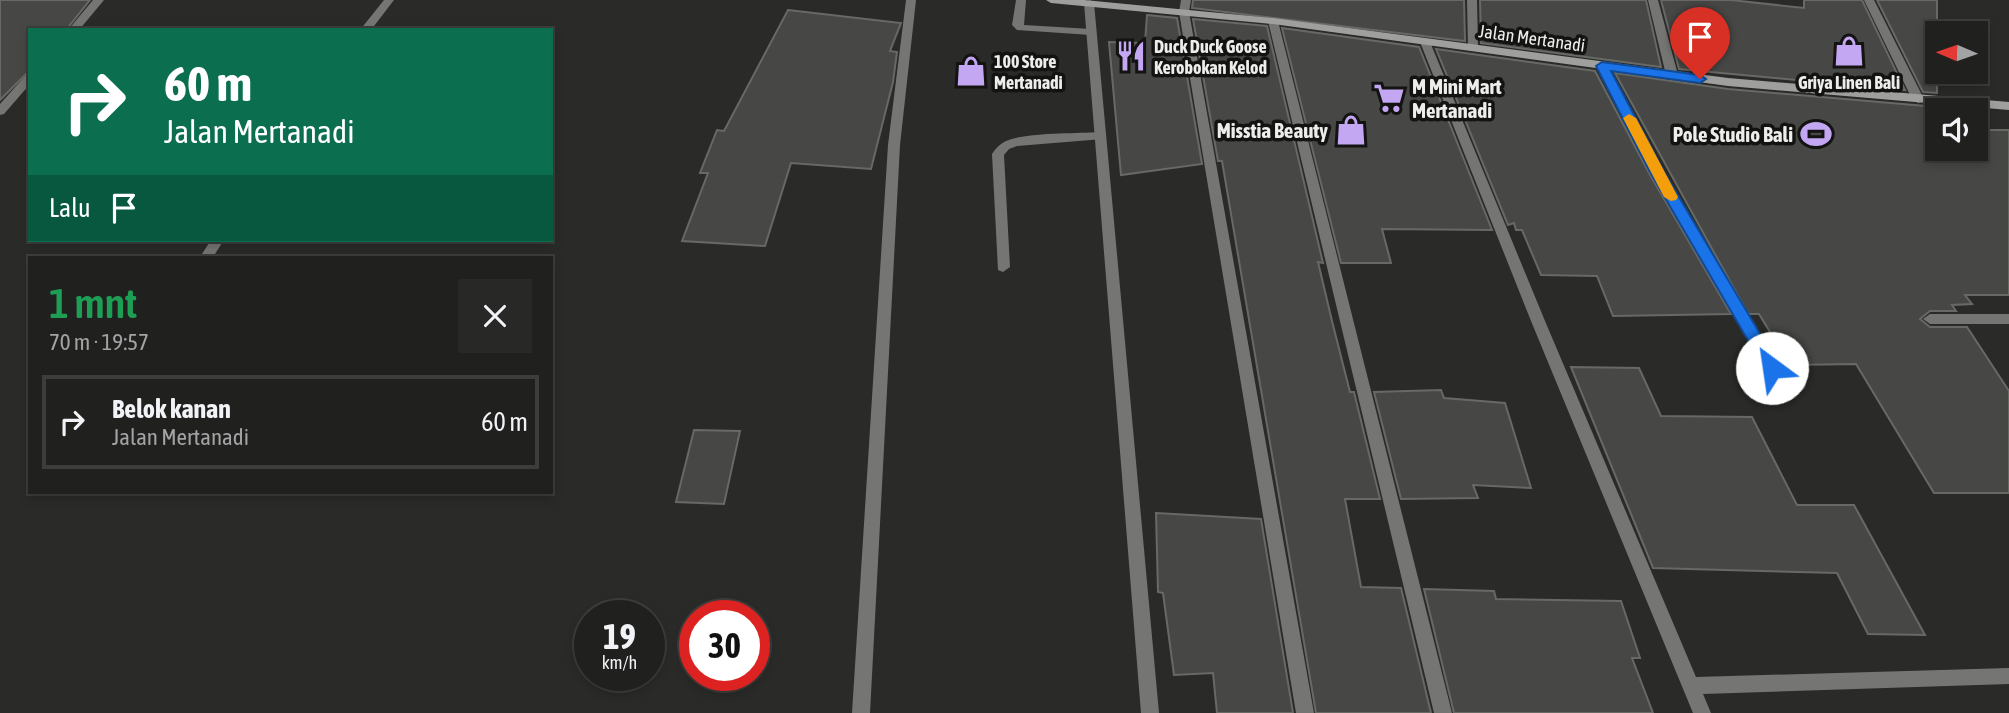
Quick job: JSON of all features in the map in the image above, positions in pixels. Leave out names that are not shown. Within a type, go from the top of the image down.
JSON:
[{"type":"street","points":[[75,28],[99,0]]},
{"type":"street","points":[[367,28],[390,0]]},
{"type":"street","points":[[861,713],[894,145],[911,0]]},
{"type":"street","points":[[1021,0],[1017,24],[1021,27],[1091,32]]},
{"type":"street","name":"Jalan Mertanadi","points":[[1051,0],[1185,6],[1273,21],[1672,75],[2009,106]]},
{"type":"street","points":[[1472,0],[1473,48]]},
{"type":"street","points":[[1653,0],[1672,75]]},
{"type":"street","points":[[1869,0],[1918,99]]},
{"type":"street","points":[[1089,3],[1150,713]]},
{"type":"street","points":[[1185,6],[1305,713]]},
{"type":"street","points":[[1273,21],[1443,713]]},
{"type":"street","points":[[1425,42],[1702,713]]},
{"type":"street","points":[[1602,66],[1657,172],[1772,368],[1781,377],[1799,385]]},
{"type":"street","points":[[0,111],[28,79]]},
{"type":"street","points":[[1003,267],[998,155],[1005,146],[1015,142],[1099,136]]},
{"type":"street","points":[[1930,319],[2009,319]]},
{"type":"street","points":[[1690,685],[2009,676]]},
{"type":"building","points":[[0,0],[90,0],[68,28],[28,28],[28,72],[0,100]]},
{"type":"building","points":[[1193,0],[1464,0],[1465,41],[1192,8]]},
{"type":"building","points":[[1480,0],[1646,0],[1661,67],[1481,43]]},
{"type":"building","points":[[1661,0],[1731,0],[1804,8],[1804,0],[1862,0],[1905,90],[1679,69]]},
{"type":"building","points":[[1877,0],[1937,0],[1937,21],[1925,21],[1925,84],[1937,84],[1937,93],[1923,92]]},
{"type":"building","points":[[788,10],[901,23],[890,51],[897,52],[893,82],[871,169],[791,163],[765,246],[682,241],[708,173],[700,173],[717,130],[724,131]]},
{"type":"building","points":[[1147,15],[1177,18],[1202,164],[1121,175],[1109,42],[1145,43]]},
{"type":"building","points":[[1193,19],[1267,26],[1323,263],[1318,262],[1332,321],[1350,392],[1354,392],[1380,499],[1345,499],[1361,587],[1401,588],[1431,713],[1316,713],[1222,161],[1218,161]]},
{"type":"building","points":[[1282,28],[1419,47],[1492,230],[1382,229],[1391,263],[1341,263]]},
{"type":"building","points":[[1436,49],[1595,71],[1649,173],[1731,314],[1613,316],[1597,276],[1541,275],[1522,230],[1516,230],[1514,223],[1508,225]]},
{"type":"building","points":[[1615,73],[1728,89],[1925,106],[1925,161],[1988,161],[1988,130],[2009,130],[2009,295],[1965,295],[1972,304],[1952,305],[1956,311],[1930,311],[1920,319],[1930,327],[1967,327],[2009,391],[2009,493],[1934,493],[1856,364],[1790,365],[1759,314],[1748,314]]},
{"type":"building","points":[[1571,367],[1639,368],[1661,416],[1752,417],[1797,505],[1854,505],[1925,635],[1868,634],[1837,573],[1653,568]]},
{"type":"building","points":[[1441,390],[1444,398],[1505,403],[1531,488],[1473,485],[1478,498],[1401,499],[1374,392]]},
{"type":"building","points":[[694,430],[740,431],[724,504],[676,502]]},
{"type":"building","points":[[1156,513],[1261,519],[1293,713],[1217,713],[1213,673],[1174,675],[1163,593],[1158,592]]},
{"type":"building","points":[[1424,589],[1494,591],[1496,599],[1621,601],[1640,658],[1632,658],[1653,713],[1454,713]]},
{"type":"slow traffic","points":[[1629,118],[1671,197]]},
{"type":"place","name":"Griya Linen Bali","points":[[1849,51]]},
{"type":"place","name":"Duck Duck Goose Kerobokan Kelod","points":[[1131,56]]},
{"type":"place","name":"100 Store Mertanadi","points":[[971,71]]},
{"type":"place","name":"M Mini Mart Mertanadi","points":[[1389,98]]},
{"type":"place","name":"Misstia Beauty","points":[[1351,130]]},
{"type":"place","name":"Pole Studio Bali","points":[[1816,134]]},
{"type":"route","points":[[1700,79],[1602,66],[1657,172],[1772,368]]}]
